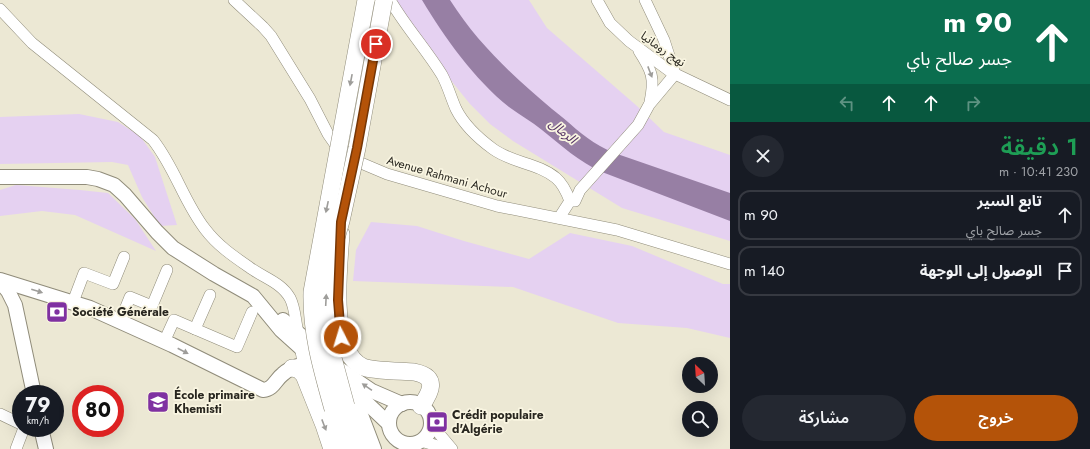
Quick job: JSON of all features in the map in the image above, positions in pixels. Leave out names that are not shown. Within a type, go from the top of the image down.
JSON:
[{"type":"highway","points":[[359,449],[340,408],[316,342],[311,312],[312,292],[366,0]]},
{"type":"highway","points":[[345,449],[329,343],[326,299],[330,259],[341,222],[357,148],[384,0]]},
{"type":"highway","points":[[341,222],[338,300],[341,337],[346,349],[356,363],[367,369],[414,372],[428,379],[431,388],[429,395],[421,406]]},
{"type":"highway","points":[[301,361],[332,449]]},
{"type":"main road","points":[[0,177],[88,177],[110,183],[125,195],[173,248],[214,274],[253,296],[342,370],[372,390],[402,404]]},
{"type":"main road","points":[[0,281],[90,308],[263,390],[267,390],[272,387],[283,373],[301,361]]},
{"type":"main road","points":[[0,281],[8,291],[14,305],[32,385]]},
{"type":"main road","points":[[253,296],[281,330],[301,361],[326,369],[347,385],[397,440],[416,443],[421,441],[428,434],[431,424],[428,414],[421,406],[415,403],[402,404],[393,412],[397,440]]},
{"type":"main road","points":[[347,385],[374,449]]},
{"type":"main road","points":[[43,437],[46,449]]},
{"type":"street","name":"Avenue Rahmani Achour","points":[[234,0],[271,36],[310,99],[328,134],[335,144],[361,163],[387,174],[497,206],[617,230],[730,264]]},
{"type":"street","points":[[390,0],[442,76],[457,110],[467,125],[494,149],[509,158],[540,169],[556,178],[565,190],[570,201]]},
{"type":"street","name":"نهج رومانيا","points":[[597,0],[614,28],[634,44],[675,74],[730,100]]},
{"type":"street","points":[[559,218],[570,201],[575,201],[580,190],[638,125],[650,105],[675,74],[664,40],[645,0]]},
{"type":"street","points":[[0,9],[32,43],[153,140],[163,153],[193,211],[204,228],[217,243],[250,268],[274,282],[287,293],[291,299],[293,307],[301,361]]},
{"type":"street","points":[[634,44],[653,77],[650,105]]},
{"type":"street","points":[[73,302],[84,273],[113,284],[124,257]]},
{"type":"street","points":[[120,322],[130,297],[152,306],[167,270]]},
{"type":"street","points":[[195,329],[210,295]]},
{"type":"street","points":[[164,342],[174,320],[237,347],[252,312]]},
{"type":"street","points":[[0,414],[12,420]]},
{"type":"street","points":[[431,424],[452,449]]},
{"type":"street","points":[[16,449],[21,437]]},
{"type":"street","points":[[421,441],[448,449]]},
{"type":"shaded area","points":[[395,0],[529,0],[547,28],[637,106],[664,132],[730,155],[730,241],[622,208],[513,141],[490,124],[470,104],[449,78]]},
{"type":"shaded area","points":[[79,114],[118,122],[140,136],[155,157],[177,225],[160,226],[142,197],[128,165],[112,162],[0,164],[0,117]]},
{"type":"shaded area","points":[[16,185],[108,193],[135,219],[156,251],[75,215],[42,211],[0,216],[0,190]]},
{"type":"shaded area","points":[[371,222],[417,226],[529,259],[570,233],[632,246],[723,284],[730,284],[730,338],[687,328],[618,323],[513,287],[353,281],[356,250]]},
{"type":"water","name":"الرمال","points":[[422,0],[450,0],[472,31],[510,72],[582,134],[594,142],[619,155],[730,193],[730,221],[602,172],[578,158],[509,107],[484,84],[450,43]]},
{"type":"place","name":"Société Générale","points":[[57,312]]},
{"type":"place","name":"École primaire Khemisti","points":[[158,402]]},
{"type":"place","name":"Crédit populaire d'Algérie","points":[[437,422]]},
{"type":"route","points":[[341,337],[338,300],[341,222],[357,148],[376,44]]}]
